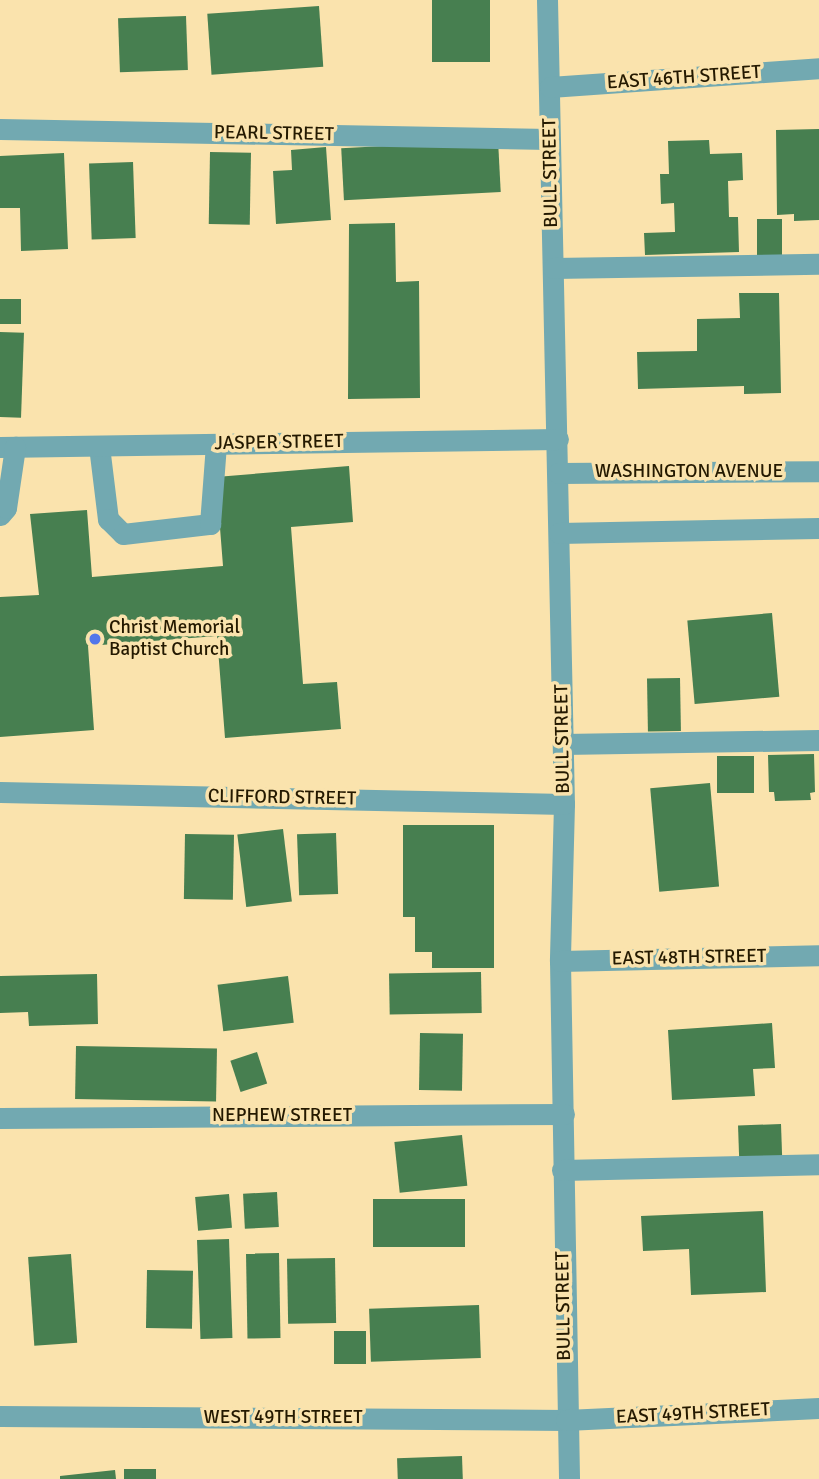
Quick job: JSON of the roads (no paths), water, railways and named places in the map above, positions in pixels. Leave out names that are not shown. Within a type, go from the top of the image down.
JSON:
[{"type":"street","name":"BULL STREET","points":[[547,0],[564,804],[560,961],[569,1479]]},
{"type":"street","name":"EAST 46TH STREET","points":[[550,87],[819,68]]},
{"type":"street","name":"PEARL STREET","points":[[0,129],[549,139]]},
{"type":"street","points":[[553,268],[819,264]]},
{"type":"street","name":"JASPER STREET","points":[[8,447],[558,439]]},
{"type":"street","points":[[99,446],[108,520],[123,534],[211,524],[216,444]]},
{"type":"street","points":[[0,515],[6,508],[8,447]]},
{"type":"street","name":"WASHINGTON AVENUE","points":[[558,473],[819,471]]},
{"type":"street","points":[[559,533],[819,528]]},
{"type":"street","points":[[563,744],[819,740]]},
{"type":"street","name":"CLIFFORD STREET","points":[[0,792],[564,804]]},
{"type":"street","name":"EAST 48TH STREET","points":[[560,961],[819,955]]},
{"type":"street","name":"NEPHEW STREET","points":[[0,1118],[564,1114]]},
{"type":"street","points":[[562,1170],[819,1164]]},
{"type":"street","name":"EAST 49TH STREET","points":[[566,1420],[819,1408]]},
{"type":"street","name":"WEST 49TH STREET","points":[[0,1416],[566,1420]]},
{"type":"place","name":"Christ Memorial Baptist Church","points":[[95,639]]}]
